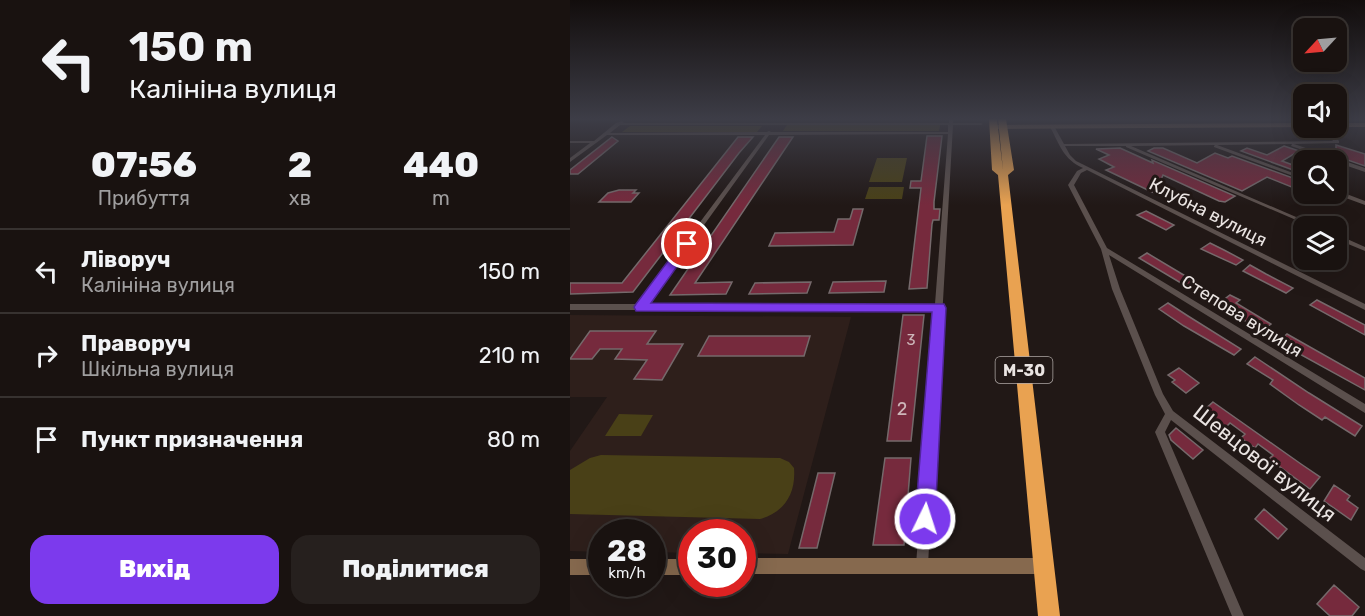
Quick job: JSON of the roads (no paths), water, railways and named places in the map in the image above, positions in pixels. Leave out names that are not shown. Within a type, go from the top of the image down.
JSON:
[{"type":"highway","name":"М-30","points":[[1004,148],[1009,170],[1003,174],[1045,566],[1048,616]]},
{"type":"street","points":[[570,160],[586,148]]},
{"type":"street","points":[[641,307],[758,148]]},
{"type":"street","points":[[922,565],[950,148]]},
{"type":"street","name":"Клубна вулиця","points":[[1064,148],[1074,162],[1365,306]]},
{"type":"street","points":[[1130,148],[1293,217]]},
{"type":"street","points":[[1222,148],[1293,175]]},
{"type":"street","points":[[1300,148],[1365,170]]},
{"type":"street","points":[[1087,168],[1079,172],[1071,186],[1104,249],[1120,300],[1159,395],[1170,414],[1160,432],[1238,616]]},
{"type":"street","points":[[1347,196],[1365,203]]},
{"type":"street","points":[[1347,241],[1365,249]]},
{"type":"street","name":"Степова вулиця","points":[[1104,249],[1365,409]]},
{"type":"street","points":[[570,307],[939,308]]},
{"type":"street","name":"Шевцової вулиця","points":[[1170,414],[1365,565]]},
{"type":"street","points":[[756,566],[1045,566]]},
{"type":"street","points":[[570,567],[588,567]]}]
